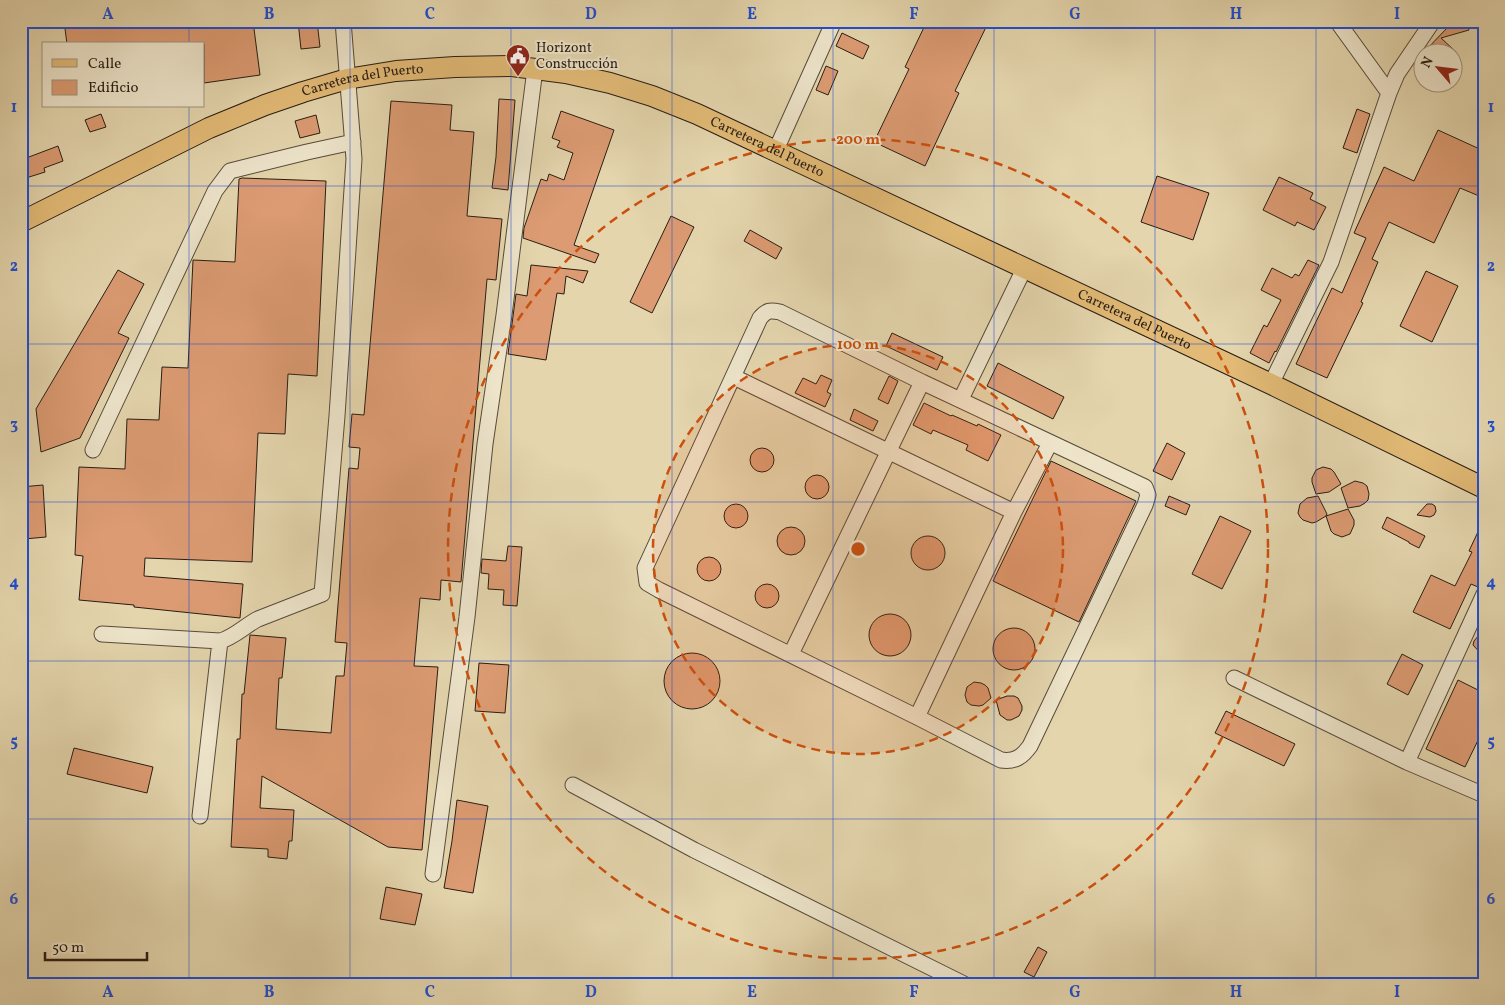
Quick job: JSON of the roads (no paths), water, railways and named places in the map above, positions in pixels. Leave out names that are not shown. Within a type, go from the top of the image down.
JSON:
[{"type":"main road","name":"Carretera del Puerto","points":[[21,222],[209,128],[265,105],[347,79],[396,71],[454,67],[512,66],[566,73],[652,96],[697,114],[1271,384],[1484,488]]},
{"type":"lane","points":[[102,634],[220,641],[229,638],[258,619],[322,594],[337,416],[354,159],[342,21]]},
{"type":"lane","points":[[776,152],[834,21]]},
{"type":"lane","points":[[1337,21],[1389,93]]},
{"type":"lane","points":[[1271,384],[1331,262],[1397,74],[1433,21]]},
{"type":"lane","points":[[433,874],[467,617],[485,444],[504,315],[535,69]]},
{"type":"lane","points":[[93,450],[215,191],[230,171],[353,142]]},
{"type":"lane","points":[[961,399],[1024,269]]},
{"type":"lane","points":[[766,311],[780,312],[922,382],[961,399],[1050,443],[1145,486],[1148,495],[1145,505],[1030,746],[1024,754],[1010,761],[1001,760],[647,583],[645,568],[760,318],[766,311]]},
{"type":"lane","points":[[734,377],[1014,512]]},
{"type":"lane","points":[[791,654],[922,382]]},
{"type":"lane","points":[[917,717],[1014,512],[1050,443]]},
{"type":"lane","points":[[1407,762],[1484,594]]},
{"type":"lane","points":[[200,816],[220,641]]},
{"type":"lane","points":[[1234,678],[1407,762],[1484,795]]},
{"type":"lane","points":[[572,785],[694,850],[964,984]]},
{"type":"place","name":"Horizont Construcción","points":[[518,77]]}]
